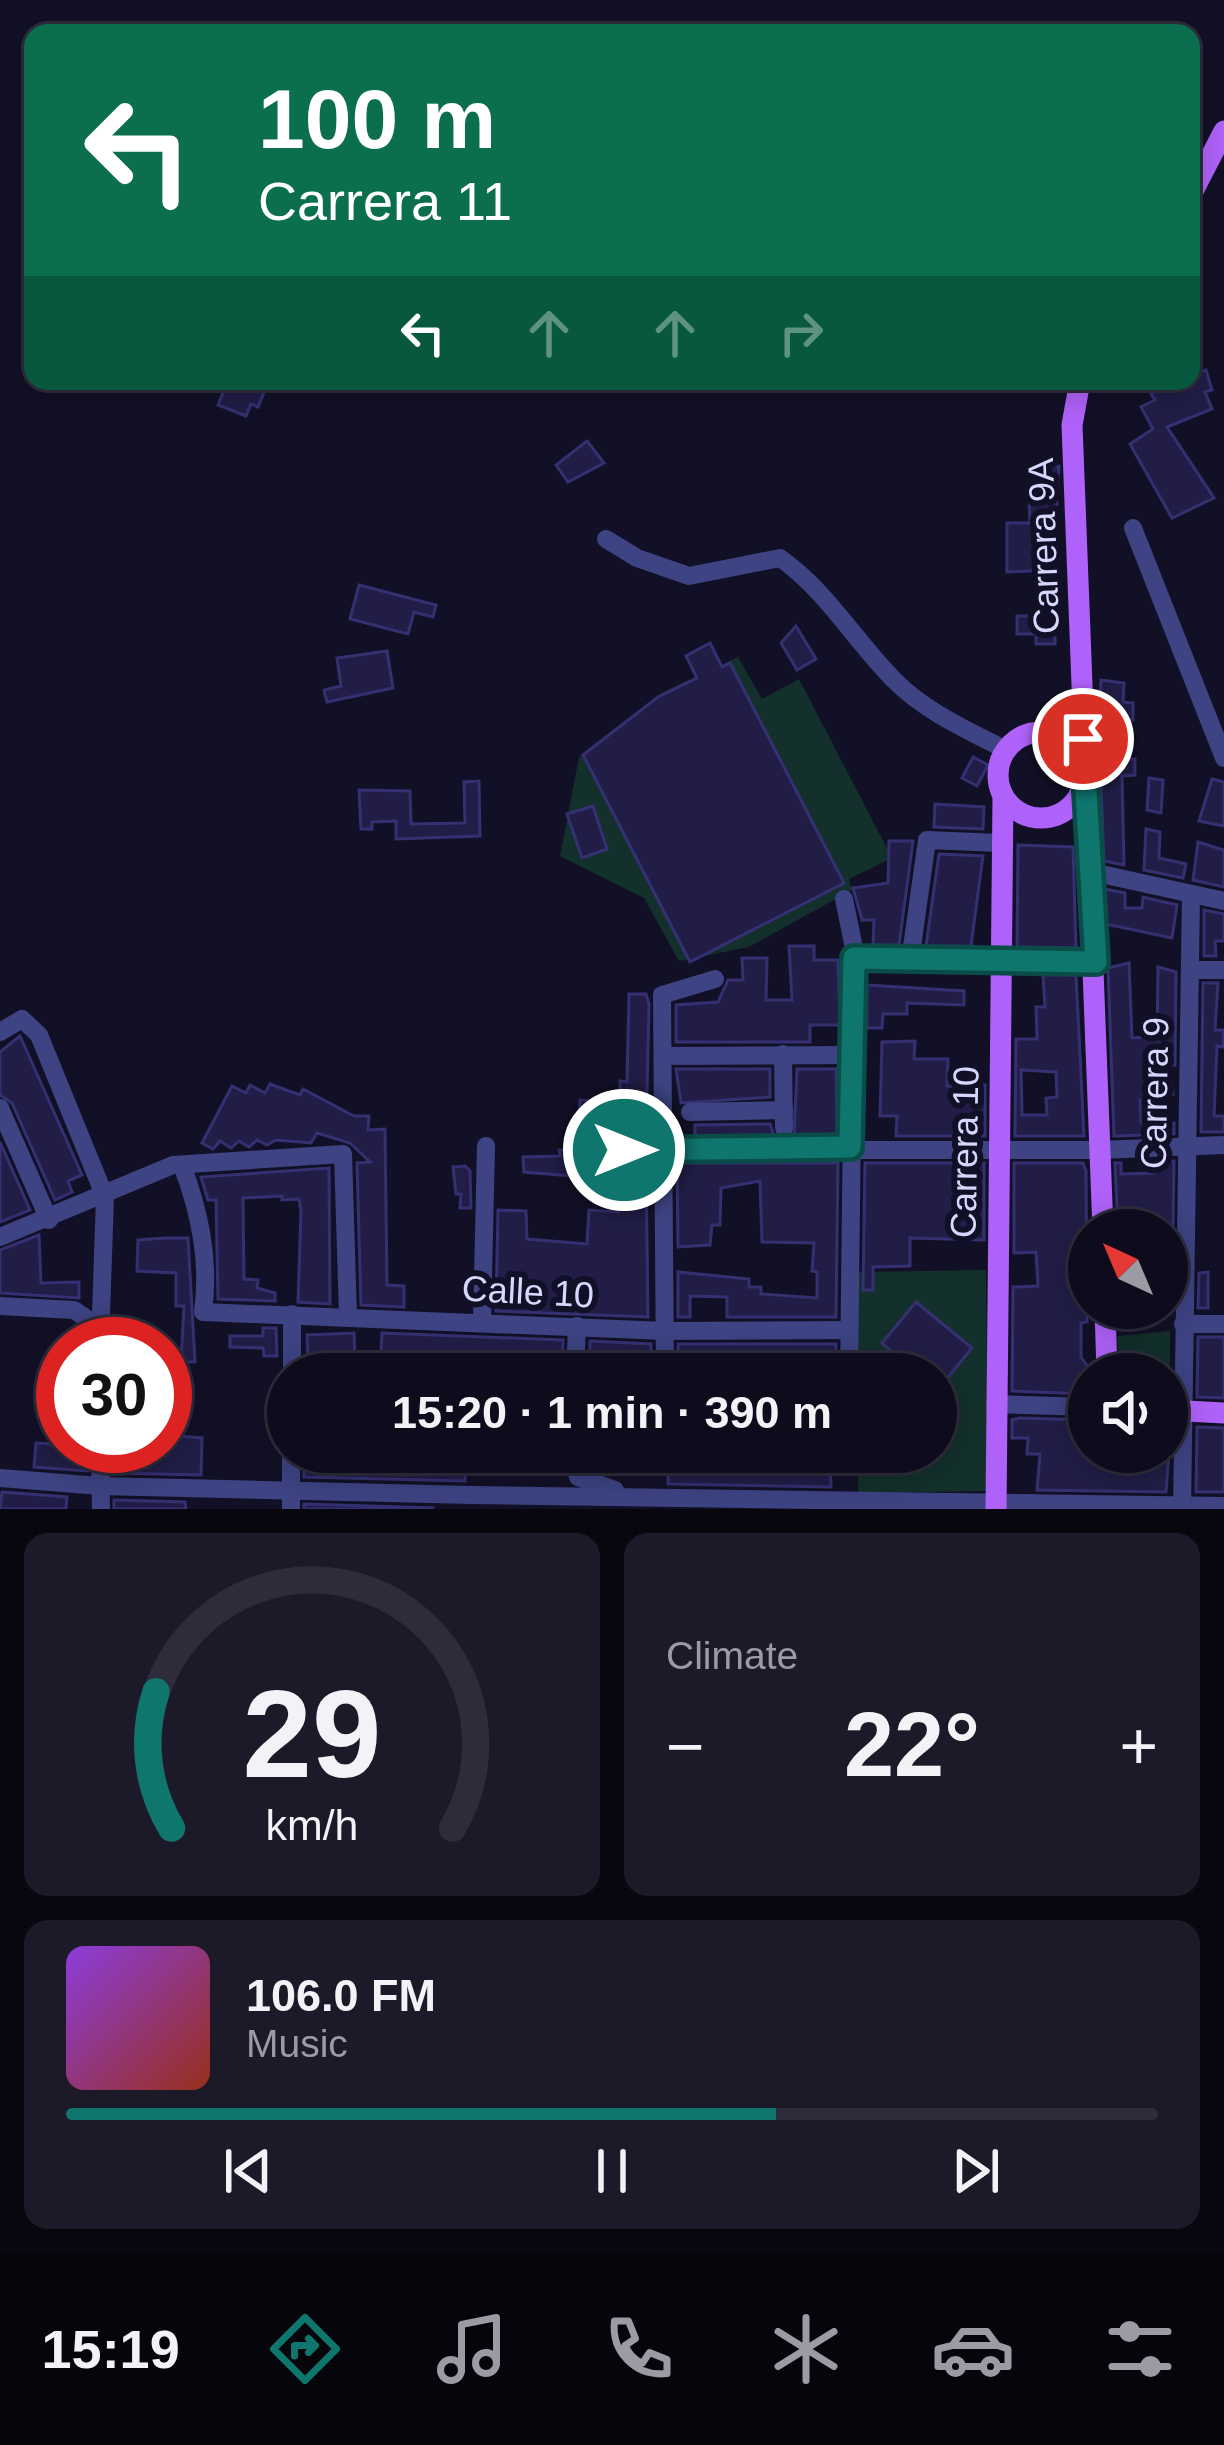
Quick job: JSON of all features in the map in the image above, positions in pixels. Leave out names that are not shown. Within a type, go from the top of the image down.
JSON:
[{"type":"main road","points":[[1200,178],[1224,131]]},
{"type":"main road","name":"Carrera 9A","points":[[1078,390],[1072,425],[1084,776],[1096,962],[1101,1209]]},
{"type":"main road","points":[[1058,735],[1082,710]]},
{"type":"main road","points":[[1029,733],[1058,735],[1077,752],[1084,776],[1074,802],[1051,816],[1024,814],[1004,796],[998,773],[1006,750],[1029,733]]},
{"type":"main road","name":"Carrera 10","points":[[996,1506],[1004,796]]},
{"type":"main road","points":[[1188,1412],[1224,1413]]},
{"type":"street","points":[[1133,528],[1224,758]]},
{"type":"street","points":[[606,539],[637,558],[689,576],[780,558],[806,576],[894,680],[925,707],[1006,750]]},
{"type":"street","points":[[910,961],[927,840],[1000,843]]},
{"type":"street","points":[[1092,872],[1224,901]]},
{"type":"street","name":"Carrera 9","points":[[1185,1209],[1191,894]]},
{"type":"street","points":[[844,899],[854,958],[849,1353]]},
{"type":"street","points":[[854,958],[1096,962]]},
{"type":"street","points":[[1190,970],[1224,970]]},
{"type":"street","points":[[665,1353],[662,995],[715,979]]},
{"type":"street","points":[[0,1032],[22,1019],[39,1035],[105,1197],[101,1317]]},
{"type":"street","points":[[690,1112],[784,1119],[783,1054]]},
{"type":"street","points":[[664,1056],[852,1055]]},
{"type":"street","points":[[0,1108],[49,1220]]},
{"type":"street","points":[[584,1150],[997,1146],[1100,1150],[1224,1145]]},
{"type":"street","points":[[482,1322],[486,1146]]},
{"type":"street","points":[[0,1237],[105,1197],[142,1174],[182,1165],[343,1154],[348,1316]]},
{"type":"street","name":"Calle 10","points":[[182,1165],[200,1226],[207,1281],[203,1312],[665,1330],[849,1330]]},
{"type":"street","points":[[0,1306],[74,1310],[81,1317]]},
{"type":"street","points":[[292,1314],[292,1353]]},
{"type":"street","points":[[1188,1324],[1224,1324]]},
{"type":"street","points":[[576,1353],[577,1326]]},
{"type":"street","points":[[995,1404],[1068,1406]]},
{"type":"street","points":[[100,1473],[100,1509]]},
{"type":"street","points":[[577,1473],[630,1497]]},
{"type":"street","name":"Carrera 9","points":[[1179,1473],[1182,1508]]},
{"type":"street","points":[[0,1478],[291,1499],[630,1497],[733,1504],[1224,1506]]},
{"type":"green space","points":[[738,657],[762,699],[799,679],[892,858],[849,879],[852,890],[749,947],[679,961],[644,898],[560,856],[579,757],[663,692]]},
{"type":"green space","points":[[986,1270],[988,1491],[858,1493],[858,1473],[957,1473],[957,1353],[857,1353],[856,1272]]},
{"type":"green space","points":[[1170,1331],[1170,1353],[1118,1353],[1117,1336]]},
{"type":"building","points":[[1206,370],[1212,390],[1205,392],[1212,409],[1167,427],[1214,498],[1172,518],[1130,444],[1153,429],[1141,407],[1155,400],[1151,394],[1200,390],[1200,372]]},
{"type":"building","points":[[216,390],[265,390],[258,407],[251,404],[246,416],[218,405],[223,393]]},
{"type":"building","points":[[587,441],[604,463],[568,482],[556,465]]},
{"type":"building","points":[[1059,466],[1053,570],[1007,572],[1007,523],[1030,523],[1029,496],[1039,496],[1038,467]]},
{"type":"building","points":[[359,585],[436,605],[433,617],[414,612],[408,634],[350,619]]},
{"type":"building","points":[[1017,616],[1036,616],[1036,627],[1055,627],[1055,644],[1036,644],[1036,634],[1017,634]]},
{"type":"building","points":[[796,626],[816,659],[797,670],[781,643]]},
{"type":"building","points":[[710,643],[722,667],[730,663],[844,883],[690,962],[583,755],[658,697],[697,678],[686,656]]},
{"type":"building","points":[[387,651],[393,688],[327,702],[324,690],[341,686],[337,658]]},
{"type":"building","points":[[1101,680],[1124,683],[1123,702],[1133,703],[1133,720],[1099,716]]},
{"type":"building","points":[[973,757],[988,765],[977,786],[962,778]]},
{"type":"building","points":[[1135,759],[1135,775],[1122,776],[1124,865],[1104,861],[1100,760]]},
{"type":"building","points":[[1149,778],[1163,780],[1161,813],[1147,810]]},
{"type":"building","points":[[1212,779],[1224,782],[1224,826],[1199,821]]},
{"type":"building","points":[[479,781],[480,836],[396,839],[396,821],[372,822],[372,829],[361,829],[359,790],[410,791],[411,824],[465,823],[464,782]]},
{"type":"building","points":[[935,804],[984,807],[983,829],[934,827]]},
{"type":"building","points":[[593,806],[607,849],[582,858],[567,814]]},
{"type":"building","points":[[1146,829],[1160,832],[1159,858],[1186,864],[1183,878],[1144,870]]},
{"type":"building","points":[[889,841],[913,841],[899,945],[873,945],[874,920],[862,920],[853,888],[888,883]]},
{"type":"building","points":[[1198,842],[1224,850],[1224,887],[1193,880]]},
{"type":"building","points":[[1018,845],[1073,847],[1076,948],[1017,947]]},
{"type":"building","points":[[939,854],[983,856],[971,946],[926,946]]},
{"type":"building","points":[[1105,889],[1125,893],[1125,908],[1142,908],[1143,897],[1177,905],[1172,938],[1106,924]]},
{"type":"building","points":[[1204,910],[1224,914],[1224,941],[1215,941],[1216,956],[1204,956]]},
{"type":"building","points":[[789,946],[814,946],[814,960],[838,960],[840,1025],[810,1025],[810,1042],[676,1042],[676,1005],[718,1002],[728,980],[743,980],[742,958],[767,958],[766,1000],[792,1000]]},
{"type":"building","points":[[1129,963],[1132,1038],[1157,1036],[1158,967],[1176,972],[1175,1065],[1168,1065],[1173,1094],[1140,1100],[1141,1122],[1174,1123],[1174,1134],[1114,1136],[1108,968]]},
{"type":"building","points":[[1043,975],[1076,975],[1084,1136],[1015,1136],[1016,1039],[1037,1039],[1036,1007],[1045,1007]],"holes":[[[1021,1070],[1056,1072],[1057,1097],[1046,1098],[1047,1115],[1022,1115]]]},
{"type":"building","points":[[1203,983],[1218,983],[1215,1030],[1224,1030],[1223,1047],[1217,1046],[1214,1116],[1224,1116],[1224,1132],[1201,1132]]},
{"type":"building","points":[[867,985],[964,991],[964,1005],[907,1003],[907,1014],[883,1014],[882,1028],[867,1028]]},
{"type":"building","points":[[629,994],[646,994],[649,1004],[646,1136],[578,1138],[580,1100],[620,1103],[620,1081],[627,1082]]},
{"type":"building","points":[[20,1036],[82,1175],[68,1181],[72,1192],[55,1200],[12,1103],[0,1095],[0,1052]]},
{"type":"building","points":[[915,1041],[914,1059],[948,1059],[947,1086],[985,1085],[985,1136],[896,1136],[897,1116],[880,1116],[882,1042]]},
{"type":"building","points":[[676,1069],[770,1069],[770,1097],[681,1103]]},
{"type":"building","points":[[797,1069],[836,1069],[837,1136],[794,1136]]},
{"type":"building","points":[[270,1084],[300,1095],[303,1089],[354,1116],[369,1116],[368,1130],[385,1129],[387,1285],[404,1286],[404,1307],[361,1305],[357,1163],[370,1162],[350,1143],[317,1133],[311,1143],[276,1140],[267,1145],[257,1140],[249,1147],[239,1141],[231,1148],[220,1141],[213,1149],[202,1143],[232,1086],[246,1093],[250,1085],[265,1093]]},
{"type":"building","points":[[770,1124],[774,1136],[695,1136],[695,1125]]},
{"type":"building","points":[[0,1142],[30,1210],[0,1222]]},
{"type":"building","points":[[571,1149],[573,1176],[524,1172],[523,1157],[560,1156],[559,1150]]},
{"type":"building","points":[[1155,1161],[1174,1161],[1173,1209],[1117,1209],[1115,1163],[1121,1163],[1121,1174],[1154,1173]]},
{"type":"building","points":[[604,1163],[646,1163],[648,1317],[496,1311],[498,1210],[526,1211],[527,1239],[587,1244],[589,1210],[618,1212],[618,1199],[628,1199],[628,1177],[603,1175]]},
{"type":"building","points":[[677,1163],[838,1163],[836,1317],[727,1317],[727,1297],[690,1296],[690,1317],[678,1317],[678,1272],[749,1279],[749,1287],[761,1287],[761,1294],[817,1298],[817,1272],[812,1271],[814,1243],[762,1242],[760,1181],[721,1188],[720,1225],[712,1225],[710,1245],[678,1247]]},
{"type":"building","points":[[865,1163],[984,1163],[984,1240],[910,1238],[910,1266],[873,1267],[873,1290],[863,1290]]},
{"type":"building","points":[[1014,1163],[1083,1163],[1086,1209],[1068,1209],[1068,1329],[1081,1329],[1081,1353],[1068,1353],[1068,1393],[1012,1391],[1013,1287],[1038,1286],[1036,1252],[1014,1253]]},
{"type":"building","points":[[465,1166],[470,1171],[471,1208],[460,1208],[461,1194],[456,1194],[453,1167]]},
{"type":"building","points":[[329,1168],[330,1304],[298,1302],[301,1211],[299,1199],[282,1200],[282,1196],[243,1198],[244,1279],[258,1280],[257,1288],[275,1293],[275,1301],[218,1299],[216,1200],[208,1200],[201,1177]]},
{"type":"building","points":[[39,1235],[41,1283],[79,1282],[79,1298],[0,1293],[0,1250]]},
{"type":"building","points":[[188,1238],[195,1362],[192,1317],[183,1317],[184,1306],[176,1306],[176,1273],[137,1271],[138,1240]]},
{"type":"building","points":[[1208,1272],[1208,1308],[1198,1308],[1199,1273]]},
{"type":"building","points":[[916,1302],[972,1348],[957,1366],[957,1353],[888,1353],[882,1343]]},
{"type":"building","points":[[263,1328],[276,1328],[277,1353],[264,1356],[263,1348],[230,1347],[230,1336],[263,1336]]},
{"type":"building","points":[[354,1333],[355,1353],[308,1353],[307,1335]]},
{"type":"building","points":[[382,1333],[563,1340],[563,1353],[381,1353]]},
{"type":"building","points":[[1198,1337],[1224,1337],[1224,1398],[1197,1397]]},
{"type":"building","points":[[590,1341],[651,1344],[651,1353],[590,1353]]},
{"type":"building","points":[[678,1344],[836,1344],[836,1353],[678,1353]]},
{"type":"building","points":[[1068,1419],[1068,1473],[1167,1473],[1166,1492],[1037,1490],[1040,1454],[1027,1454],[1028,1438],[1012,1438],[1012,1420]]},
{"type":"building","points":[[1197,1427],[1224,1428],[1224,1492],[1196,1492]]},
{"type":"building","points":[[192,1437],[202,1438],[201,1475],[114,1473],[192,1473]]},
{"type":"building","points":[[304,1473],[465,1473],[465,1481],[304,1477]]},
{"type":"building","points":[[668,1473],[831,1473],[831,1487],[668,1484]]},
{"type":"building","points":[[2,1492],[67,1497],[66,1509],[0,1509]]},
{"type":"building","points":[[114,1500],[185,1502],[186,1509],[114,1509]]},
{"type":"building","points":[[304,1504],[432,1508],[304,1509]]},
{"type":"route","points":[[624,1150],[850,1147],[854,958],[1096,962],[1083,739]]}]
